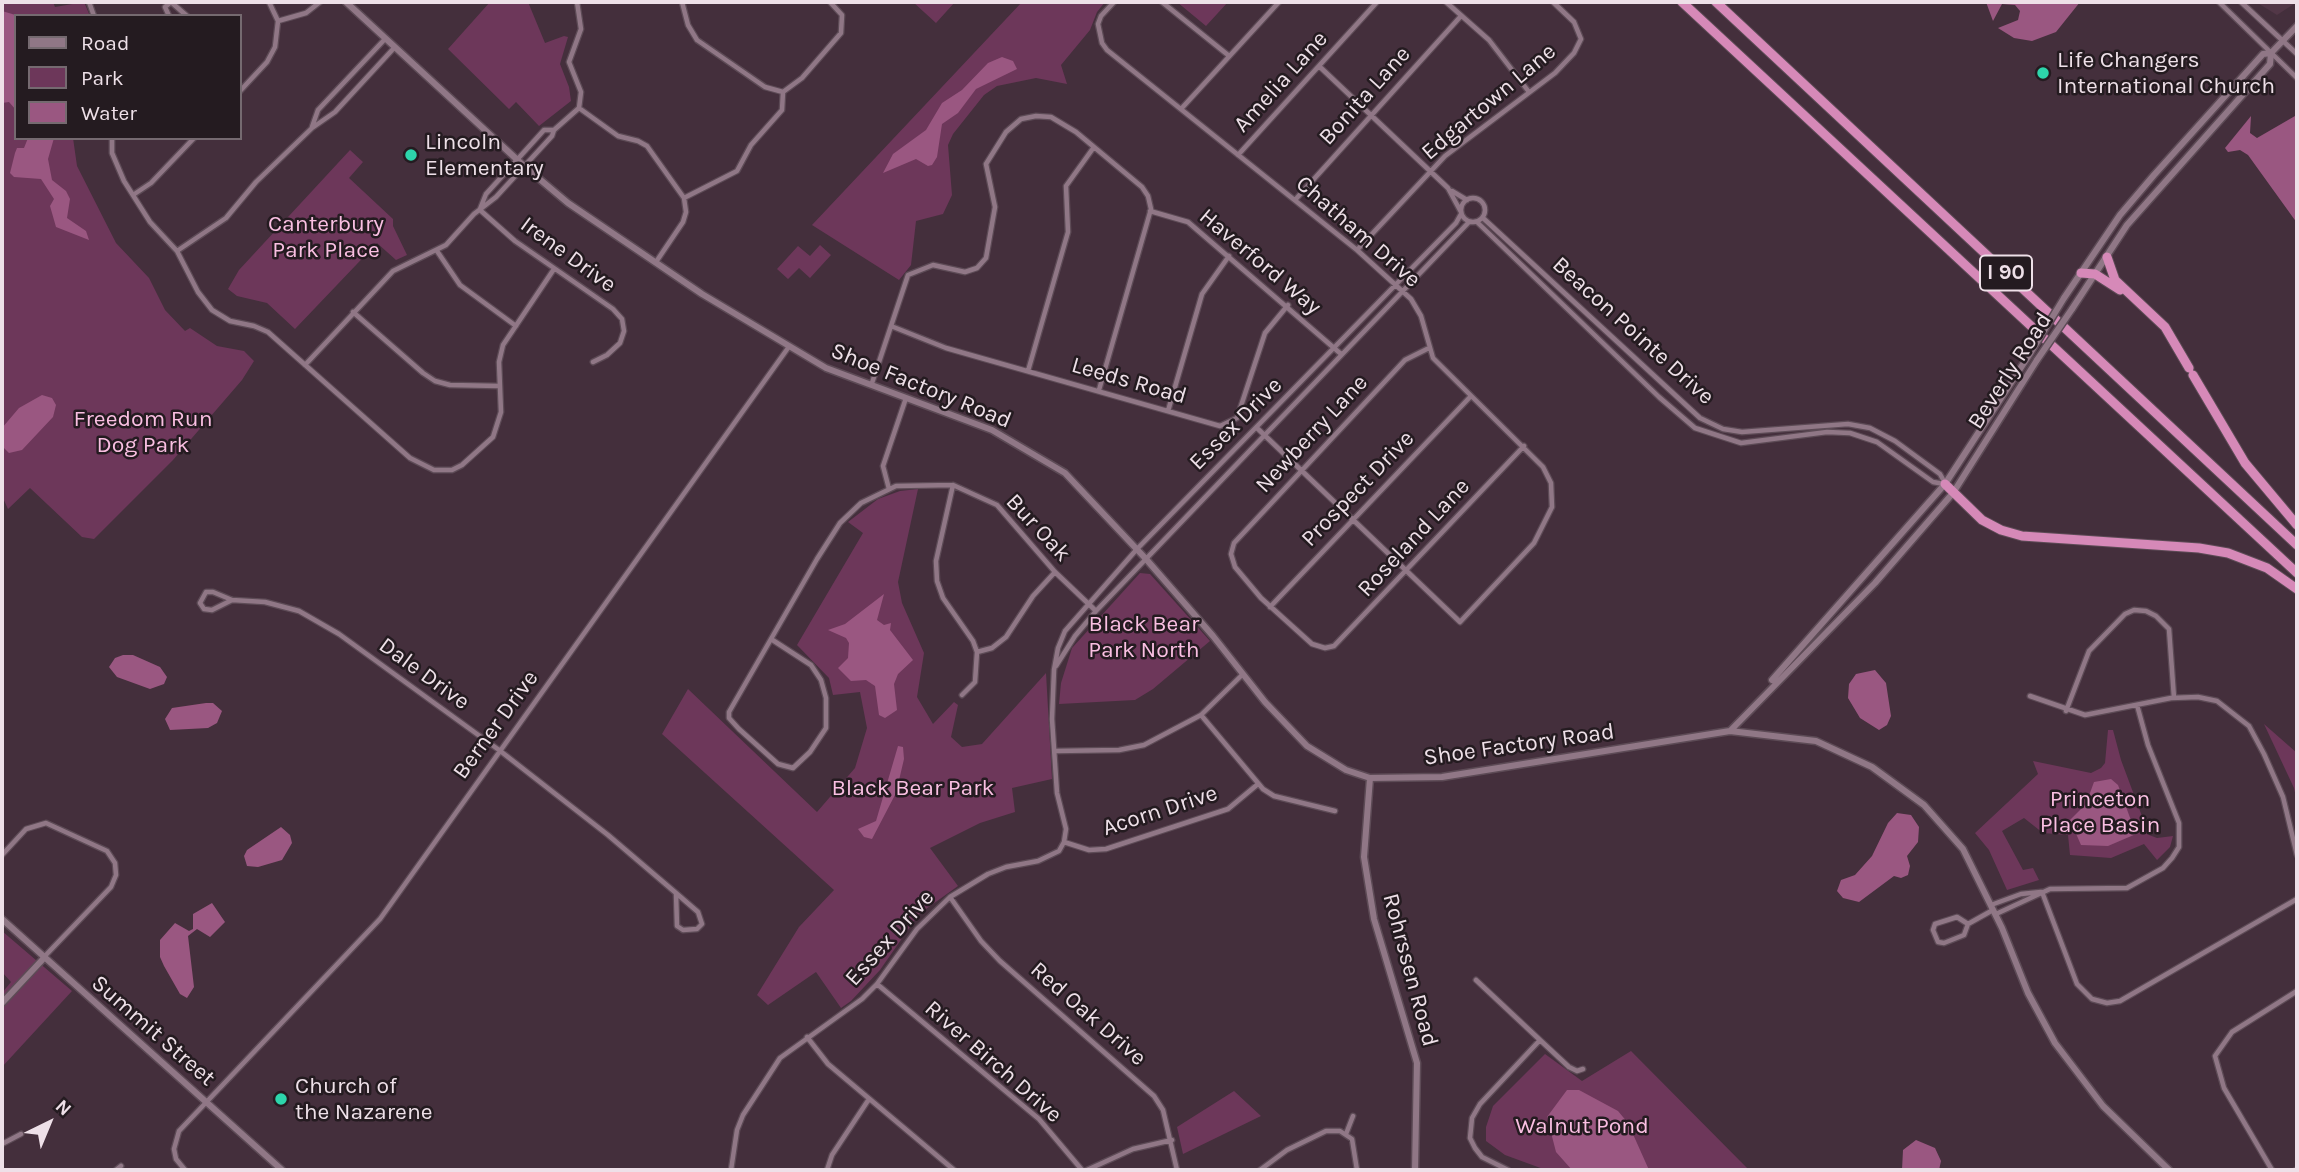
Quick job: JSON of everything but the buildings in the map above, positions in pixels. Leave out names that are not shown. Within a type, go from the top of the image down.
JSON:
[{"type":"highway","name":"I 90","points":[[1682,2],[2297,573]]},
{"type":"highway","name":"I 90","points":[[1716,2],[2297,545]]},
{"type":"highway","points":[[2106,257],[2115,280],[2165,327],[2245,463],[2297,525]]},
{"type":"highway","points":[[2081,273],[2095,274],[2143,304]]},
{"type":"highway","points":[[1945,484],[1982,520],[2022,536],[2199,548],[2228,553],[2267,568],[2297,589]]},
{"type":"street","points":[[168,14],[165,7],[171,2],[185,14]]},
{"type":"street","points":[[242,88],[272,54],[277,40],[278,22],[269,2]]},
{"type":"street","points":[[278,22],[306,13],[320,2]]},
{"type":"street","name":"Shoe Factory Road","points":[[346,2],[517,160],[568,203],[656,262],[788,348],[825,368],[872,383],[992,430],[1065,473],[1146,559],[1307,746],[1346,769],[1370,778],[1441,777],[1730,731],[1816,741],[1872,767],[1924,805],[1963,849],[1993,910],[2028,993],[2055,1043],[2103,1106],[2169,1170]]},
{"type":"street","points":[[305,365],[393,271],[437,251],[524,166],[552,136],[554,130],[579,108],[581,92],[569,62],[581,29],[577,2]]},
{"type":"street","points":[[681,2],[697,40],[765,87],[783,92],[795,85],[840,36],[842,15],[830,2]]},
{"type":"street","name":"Chatham Drive","points":[[1114,2],[1101,16],[1098,24],[1102,43],[1357,250],[1395,287],[1419,311],[1429,348],[1438,365],[1524,446],[1543,467],[1551,482],[1552,507],[1545,526],[1525,554],[1460,622],[1407,572]]},
{"type":"street","points":[[1162,2],[1228,55]]},
{"type":"street","points":[[1181,109],[1279,2]]},
{"type":"street","name":"Amelia Lane","points":[[1238,155],[1377,2]]},
{"type":"street","points":[[1446,2],[1489,40],[1529,92]]},
{"type":"street","name":"Edgartown Lane","points":[[1357,250],[1445,156],[1555,73],[1574,53],[1581,39],[1574,22],[1553,2]]},
{"type":"street","points":[[2219,2],[2297,78]]},
{"type":"street","points":[[2241,2],[2297,54]]},
{"type":"street","name":"Bonita Lane","points":[[1295,200],[1461,16]]},
{"type":"street","name":"Beverly Road","points":[[1730,731],[1945,484],[2120,215],[2263,54],[2271,53],[2297,26]]},
{"type":"street","points":[[312,128],[318,110],[385,39]]},
{"type":"street","points":[[177,251],[226,218],[256,182],[312,128],[335,111],[394,47]]},
{"type":"street","name":"Beverly Road","points":[[1761,696],[1875,583],[1953,493],[2127,225],[2194,146],[2270,64],[2271,53]]},
{"type":"street","points":[[1320,66],[1448,188],[1467,200],[1475,199],[1482,203],[1485,210],[1483,218],[1477,222],[1469,222],[1448,188]]},
{"type":"street","points":[[684,198],[737,171],[751,145],[779,114],[783,92]]},
{"type":"street","points":[[579,108],[618,136],[647,146],[684,198],[686,212],[683,222],[656,262]]},
{"type":"street","points":[[872,383],[908,275],[933,265],[965,272],[978,268],[986,258],[995,207],[986,164],[1006,132],[1021,119],[1051,117],[1094,147],[1142,187],[1148,196],[1150,211],[1099,390]]},
{"type":"street","points":[[480,210],[486,194],[544,130],[554,130]]},
{"type":"street","points":[[112,140],[113,159],[133,195],[150,222],[177,251],[198,292],[212,310],[230,321],[268,332],[410,458],[434,470],[452,470],[462,466],[488,444],[500,419],[499,362],[503,345],[554,269]]},
{"type":"street","points":[[133,195],[152,183],[192,140]]},
{"type":"street","points":[[1028,371],[1068,232],[1066,186],[1094,147]]},
{"type":"street","points":[[1461,213],[1467,200]]},
{"type":"street","name":"Irene Drive","points":[[480,210],[554,269],[613,309],[622,319],[624,331],[620,343],[607,355],[593,362]]},
{"type":"street","name":"Haverford Way","points":[[1150,211],[1188,222],[1288,305],[1341,354]]},
{"type":"street","name":"Essex Drive","points":[[731,1170],[737,1130],[749,1105],[780,1058],[862,999],[877,984],[917,929],[950,897],[988,874],[1052,855],[1064,842],[1066,829],[1057,793],[1052,719],[1054,670],[1058,648],[1065,631],[1137,550],[1395,287],[1456,223],[1461,213]]},
{"type":"street","name":"Beacon Pointe Drive","points":[[1483,218],[1674,397],[1700,418],[1742,432],[1848,424],[1870,428],[1895,441],[1940,474],[1945,484]]},
{"type":"street","name":"Essex Drive","points":[[1054,670],[1074,636],[1096,611],[1469,222]]},
{"type":"street","name":"Beacon Pointe Drive","points":[[1477,222],[1677,414],[1695,428],[1741,443],[1827,432],[1850,433],[1877,442],[1933,482],[1945,484]]},
{"type":"street","points":[[437,251],[460,285],[516,326]]},
{"type":"street","points":[[1168,411],[1202,293],[1229,256]]},
{"type":"street","name":"Leeds Road","points":[[890,326],[946,348],[1220,426],[1237,418],[1265,333],[1288,305]]},
{"type":"street","points":[[354,312],[435,381],[450,385],[499,386]]},
{"type":"street","name":"Berner Drive","points":[[185,1170],[176,1159],[174,1140],[380,919],[788,348]]},
{"type":"street","name":"Newberry Lane","points":[[1270,607],[1235,567],[1231,554],[1237,538],[1405,360],[1429,348]]},
{"type":"street","name":"Prospect Drive","points":[[1270,607],[1471,396]]},
{"type":"street","points":[[889,489],[883,466],[906,398]]},
{"type":"street","points":[[1711,434],[1715,425]]},
{"type":"street","points":[[1257,428],[1407,572]]},
{"type":"street","name":"Roseland Lane","points":[[1270,607],[1307,641],[1325,648],[1346,636],[1524,446]]},
{"type":"street","name":"Bur Oak","points":[[771,639],[811,666],[824,688],[828,708],[826,728],[822,736],[793,768],[778,764],[729,718],[732,705],[771,639],[841,523],[861,503],[889,489],[928,483],[953,485],[997,505],[1055,572],[1096,611]]},
{"type":"street","points":[[953,485],[936,561],[937,581],[943,598],[973,641],[977,652],[975,682],[961,695]]},
{"type":"street","points":[[977,652],[992,648],[1006,637],[1033,596],[1055,572]]},
{"type":"street","name":"Dale Drive","points":[[232,600],[212,610],[204,609],[200,603],[206,592],[232,600],[292,609],[319,621],[499,750],[608,835],[677,893],[702,917],[702,924],[697,929],[682,930],[677,926],[677,893]]},
{"type":"street","points":[[2066,711],[2088,651],[2125,614],[2134,610],[2146,611],[2156,616],[2169,629],[2174,698]]},
{"type":"street","points":[[1055,751],[1119,750],[1144,745],[1200,715],[1243,674]]},
{"type":"street","points":[[2030,696],[2066,711],[2085,715],[2174,698],[2197,697],[2217,701],[2249,726],[2283,797],[2297,855]]},
{"type":"street","points":[[1993,910],[2050,889],[2127,888],[2163,869],[2178,849],[2179,823],[2148,745],[2137,705]]},
{"type":"street","points":[[1200,715],[1258,784],[1274,796],[1335,811]]},
{"type":"street","name":"Rohrssen Road","points":[[1370,778],[1364,857],[1374,919],[1417,1063],[1415,1170]]},
{"type":"street","name":"Acorn Drive","points":[[1064,842],[1089,850],[1106,849],[1228,809],[1258,784]]},
{"type":"street","points":[[2,855],[26,829],[46,823],[107,852],[115,863],[116,876],[111,887],[2,1003]]},
{"type":"street","points":[[2042,892],[2077,984],[2092,999],[2107,1003],[2120,1001],[2297,899]]},
{"type":"street","points":[[1968,924],[1957,917],[1935,925],[1933,930],[1938,942],[1944,943],[1964,935],[1968,924],[2021,894],[2042,892]]},
{"type":"street","name":"Red Oak Drive","points":[[950,897],[981,941],[1000,961],[1154,1096],[1163,1110],[1177,1170]]},
{"type":"street","name":"Summit Street","points":[[2,919],[282,1170]]},
{"type":"street","points":[[1476,980],[1569,1067],[1577,1071],[1583,1069]]},
{"type":"street","name":"River Birch Drive","points":[[877,984],[1039,1119],[1085,1170]]},
{"type":"street","points":[[2272,1170],[2224,1088],[2215,1056],[2232,1032],[2297,990]]},
{"type":"street","points":[[807,1037],[828,1064],[954,1170]]},
{"type":"street","points":[[1508,1170],[1482,1157],[1475,1148],[1470,1138],[1472,1118],[1480,1104],[1540,1040]]},
{"type":"street","points":[[827,1170],[832,1155],[869,1099]]},
{"type":"street","points":[[1346,1134],[1353,1116]]},
{"type":"street","points":[[1260,1170],[1287,1150],[1326,1131],[1346,1134],[1354,1147],[1357,1170]]},
{"type":"street","points":[[2,1144],[20,1134]]},
{"type":"street","points":[[1085,1170],[1133,1149],[1172,1140]]},
{"type":"shaded area","points":[[2256,2],[2297,2],[2277,15]]},
{"type":"green space","name":"Freedom Run Dog Park","points":[[2,2],[53,2],[55,7],[84,2],[89,14],[14,14],[14,140],[73,140],[77,166],[116,243],[149,278],[165,310],[185,331],[190,328],[217,346],[244,351],[254,361],[242,380],[173,460],[94,539],[82,537],[30,488],[8,509],[2,496]]},
{"type":"green space","points":[[490,2],[528,2],[545,43],[568,37],[560,64],[571,101],[539,126],[516,102],[509,109],[448,49]]},
{"type":"green space","points":[[913,2],[955,2],[936,23]]},
{"type":"green space","points":[[1022,2],[1105,2],[1097,12],[1090,30],[1061,65],[1067,84],[1036,78],[997,86],[984,95],[953,134],[948,145],[952,195],[943,214],[916,221],[911,265],[899,280],[812,225]]},
{"type":"green space","points":[[1177,2],[1228,2],[1206,26]]},
{"type":"green space","name":"Canterbury Park Place","points":[[350,150],[363,162],[349,178],[393,219],[393,226],[407,255],[396,260],[377,243],[295,329],[267,303],[237,296],[228,289],[239,270]]},
{"type":"green space","points":[[820,245],[831,255],[810,278],[799,268],[788,279],[777,269],[798,246],[810,256]]},
{"type":"green space","name":"Black Bear Park","points":[[918,489],[898,582],[902,603],[924,653],[917,697],[933,724],[954,702],[958,705],[951,737],[962,747],[982,744],[1046,673],[1052,779],[1012,788],[1015,812],[980,823],[930,848],[958,886],[919,914],[880,970],[851,1001],[841,1008],[816,972],[768,1005],[757,995],[799,927],[834,890],[662,734],[688,689],[817,812],[855,768],[867,728],[860,692],[833,695],[829,678],[797,645],[863,533],[848,522],[878,499],[900,491]]},
{"type":"green space","name":"Black Bear Park North","points":[[1140,573],[1150,574],[1210,641],[1153,689],[1135,700],[1059,704],[1061,683],[1072,648]]},
{"type":"green space","points":[[2264,724],[2297,753],[2297,802],[2294,788]]},
{"type":"green space","name":"Princeton Place Basin","points":[[2108,730],[2113,730],[2121,760],[2149,835],[2157,838],[2173,836],[2170,847],[2157,860],[2144,844],[2111,858],[2070,855],[2068,835],[2043,833],[2024,818],[2002,831],[2023,870],[2033,868],[2039,880],[2007,890],[1989,850],[1975,833],[2038,774],[2033,761],[2091,773],[2101,768],[2105,763]]},
{"type":"green space","points":[[2,931],[72,991],[2,1067],[2,993],[11,982],[2,972]]},
{"type":"green space","name":"Walnut Pond","points":[[1631,1051],[1749,1170],[1546,1170],[1505,1155],[1486,1141],[1486,1127],[1493,1106],[1545,1054],[1582,1081]]},
{"type":"green space","points":[[1234,1091],[1261,1116],[1183,1154],[1177,1127]]},
{"type":"water","points":[[1986,2],[2080,2],[2056,32],[2032,41],[2014,38],[1998,28],[2018,20],[2020,11],[2015,5],[2002,4],[1993,21]]},
{"type":"water","points":[[2,11],[14,15],[14,108],[9,102],[2,103]]},
{"type":"water","points":[[1002,57],[1013,61],[1017,69],[976,89],[958,113],[942,124],[937,157],[932,165],[928,166],[916,159],[883,173],[893,154],[926,130],[942,103],[962,90],[988,63]]},
{"type":"water","points":[[2251,116],[2250,133],[2257,138],[2295,116],[2297,223],[2248,155],[2240,150],[2228,152],[2225,148]]},
{"type":"water","points":[[27,140],[53,140],[48,159],[52,180],[66,191],[70,199],[67,218],[86,231],[89,240],[56,227],[50,206],[54,199],[41,179],[14,177],[10,173],[17,148],[24,148]]},
{"type":"water","points":[[42,395],[52,398],[56,405],[53,417],[22,450],[9,453],[2,446],[2,428],[19,408]]},
{"type":"water","points":[[884,594],[877,620],[884,625],[891,623],[890,630],[913,660],[898,674],[894,684],[897,710],[885,718],[879,715],[875,686],[866,680],[851,681],[838,668],[848,658],[849,643],[846,638],[828,630],[845,624]]},
{"type":"water","points":[[133,655],[160,667],[167,677],[164,684],[150,689],[117,677],[109,667],[115,658]]},
{"type":"water","points":[[1875,670],[1886,683],[1891,716],[1887,725],[1879,730],[1860,718],[1848,698],[1849,684],[1856,674]]},
{"type":"water","points":[[213,703],[222,711],[217,723],[208,728],[170,730],[165,719],[172,708]]},
{"type":"water","points":[[898,746],[903,747],[904,759],[896,793],[872,839],[864,837],[858,829],[876,821]]},
{"type":"water","points":[[2111,779],[2118,785],[2136,834],[2108,846],[2081,845],[2070,820],[2086,804],[2094,782]]},
{"type":"water","points":[[1897,813],[1911,815],[1919,827],[1918,842],[1907,856],[1910,866],[1908,875],[1901,878],[1894,876],[1859,902],[1843,898],[1837,891],[1841,880],[1855,875],[1872,856],[1888,823]]},
{"type":"water","points":[[281,827],[290,835],[292,843],[282,860],[258,867],[247,866],[244,856],[247,850]]},
{"type":"water","points":[[212,903],[225,922],[210,937],[197,929],[188,936],[194,987],[187,998],[180,994],[164,966],[160,957],[160,940],[175,923],[189,931],[193,929],[193,914]]},
{"type":"water","points":[[1567,1090],[1579,1090],[1618,1111],[1628,1123],[1649,1170],[1572,1170],[1556,1152],[1547,1117]]},
{"type":"water","points":[[1916,1140],[1935,1148],[1941,1161],[1939,1170],[1902,1170],[1903,1150]]},
{"type":"place","name":"Life Changers International Church","points":[[2043,73]]},
{"type":"place","name":"Lincoln Elementary","points":[[411,155]]},
{"type":"place","name":"Church of the Nazarene","points":[[281,1099]]}]
